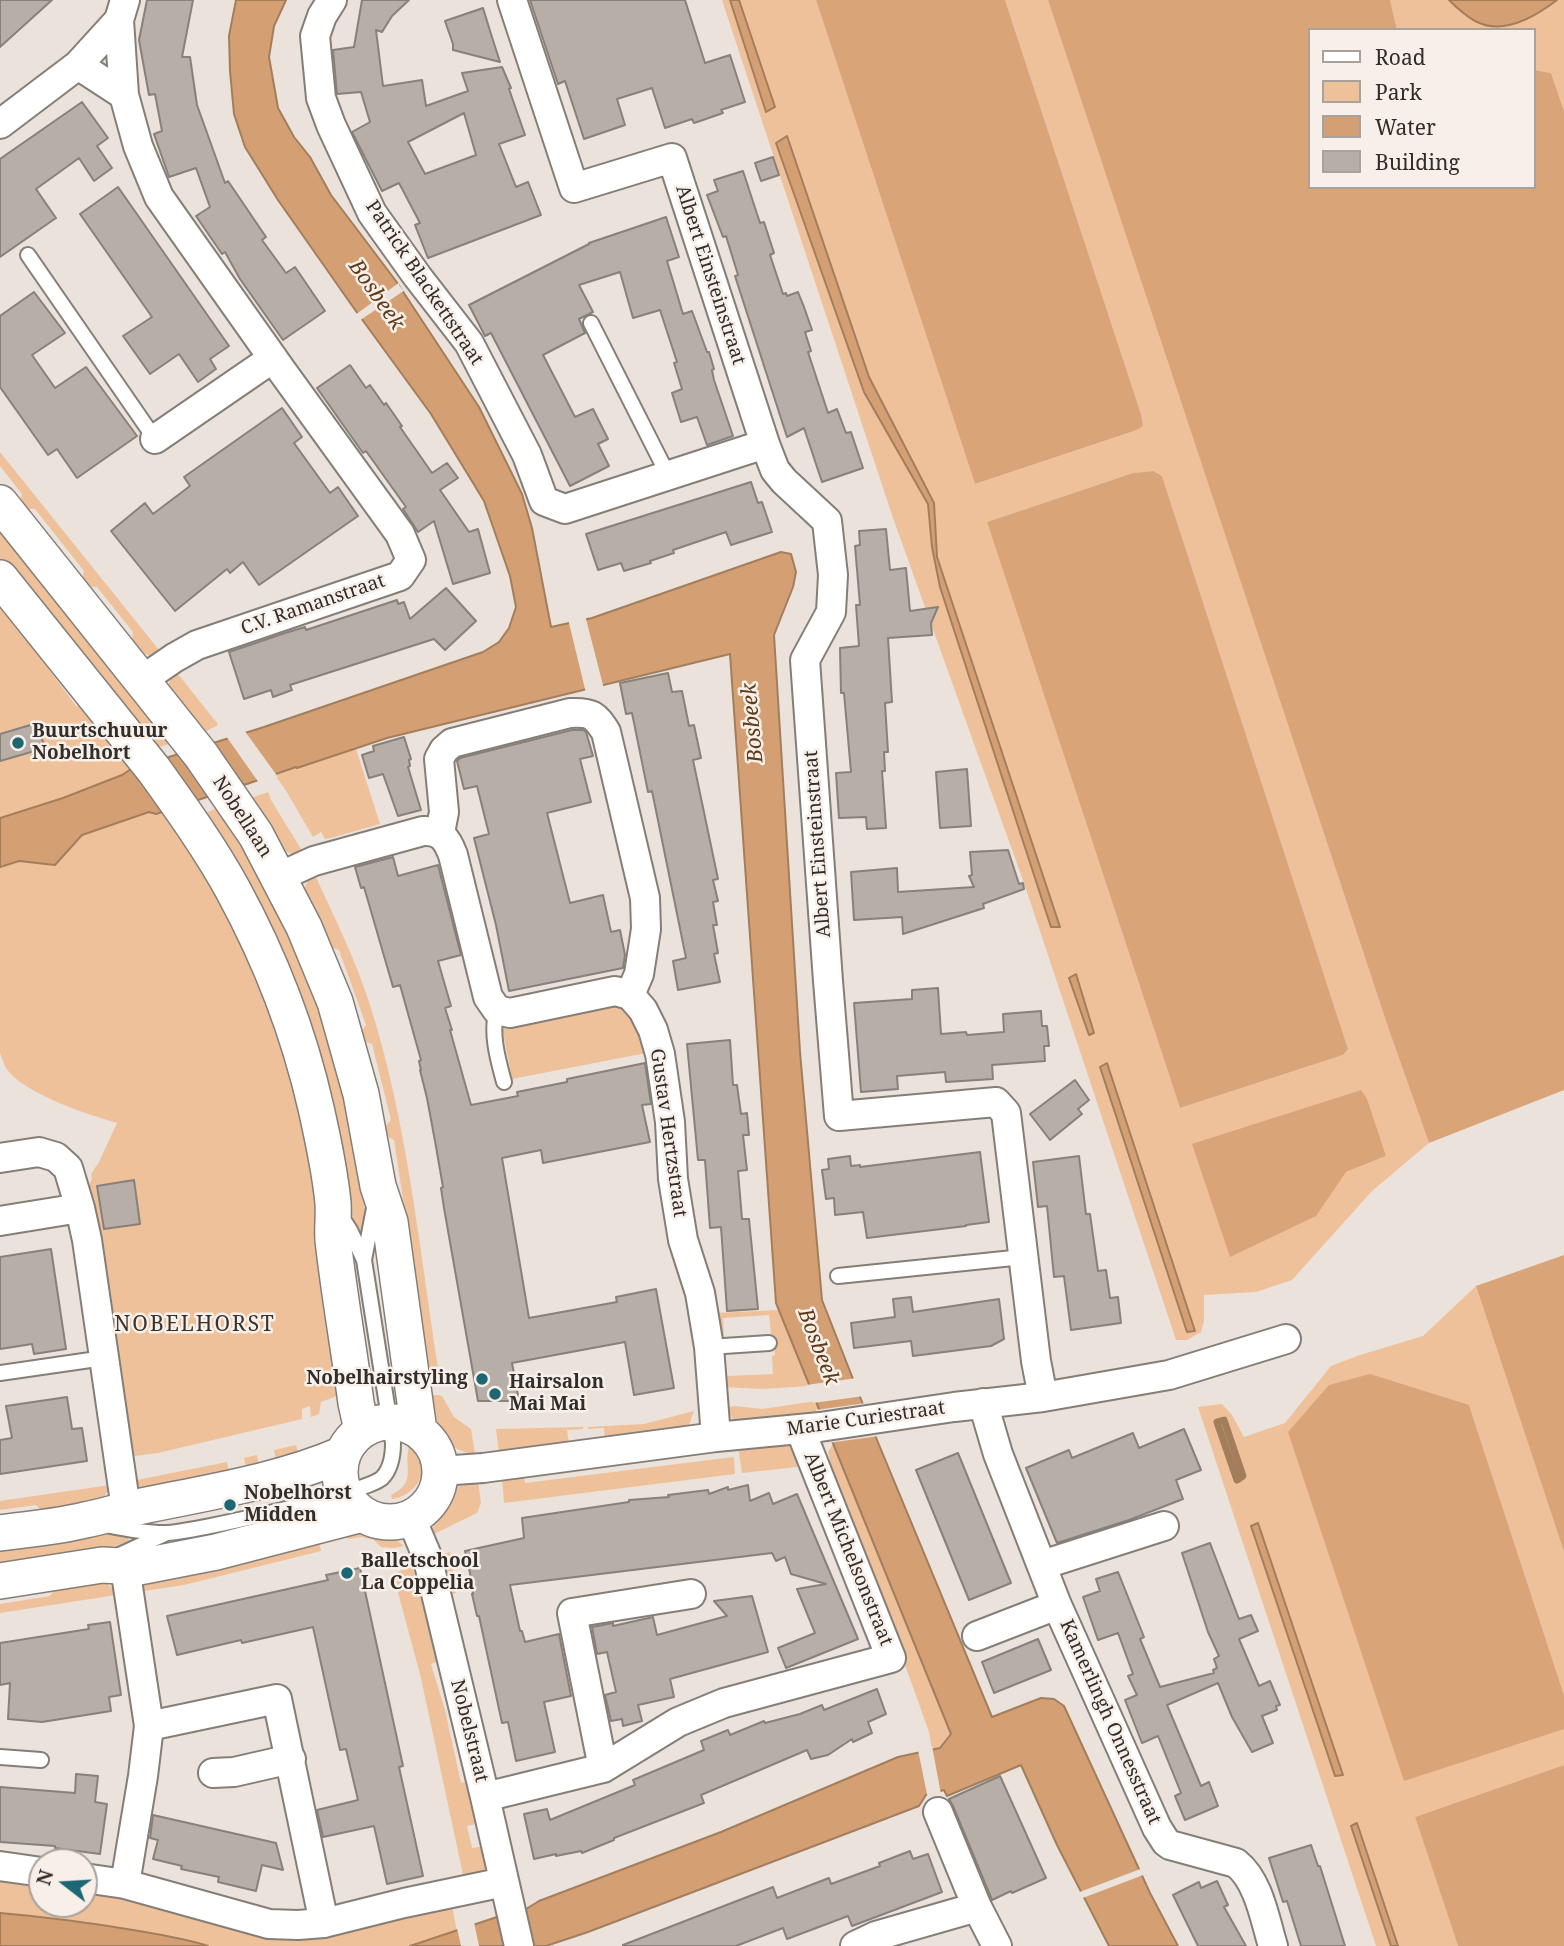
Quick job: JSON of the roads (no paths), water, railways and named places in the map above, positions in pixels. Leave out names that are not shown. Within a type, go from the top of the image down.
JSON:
[{"type":"street","name":"Patrick Blackettstraat","points":[[332,0],[322,16],[316,36],[321,98],[331,125],[372,213],[469,343],[527,456],[544,501],[565,509],[765,444]]},
{"type":"street","name":"Albert Einsteinstraat","points":[[512,0],[574,188],[672,158],[775,470],[827,521],[833,575],[831,612],[805,660],[839,1115],[996,1101],[1006,1113],[1036,1361],[1043,1397]]},
{"type":"street","points":[[0,124],[78,65],[122,10]]},
{"type":"street","name":"C.V. Ramanstraat","points":[[122,10],[124,95],[138,146],[159,197],[400,534],[411,561],[400,576],[197,645],[142,680]]},
{"type":"street","points":[[78,65],[124,95]]},
{"type":"street","points":[[155,439],[273,358]]},
{"type":"street","name":"Nobellaan","points":[[0,503],[222,784],[256,835],[279,877],[304,927],[335,1002],[361,1094],[378,1186],[390,1222],[379,1434]]},
{"type":"street","name":"Nobellaan","points":[[0,578],[175,800],[233,890],[262,950],[280,992],[315,1106],[333,1203],[332,1237],[356,1403],[379,1434]]},
{"type":"street","points":[[279,877],[314,861],[423,831],[440,833],[448,841],[453,855],[488,997],[497,1010],[510,1013],[615,991],[630,995],[639,974],[646,929],[645,898],[606,733],[596,717],[584,712],[570,713],[452,743],[439,759],[444,812],[440,833]]},
{"type":"street","name":"Gustav Hertzstraat","points":[[630,995],[643,1010],[653,1030],[660,1054],[683,1240],[701,1293],[709,1347],[716,1437]]},
{"type":"street","points":[[0,1158],[39,1152],[56,1157],[68,1168],[87,1240],[126,1509]]},
{"type":"street","points":[[0,1221],[80,1208]]},
{"type":"street","name":"Marie Curiestraat","points":[[440,1471],[810,1428],[1043,1397],[1168,1375],[1286,1339]]},
{"type":"street","name":"Kamerlingh Onnesstraat","points":[[983,1403],[998,1454],[1057,1605],[1157,1828],[1170,1845],[1236,1863],[1242,1868],[1255,1890],[1273,1946]]},
{"type":"street","name":"Albert Michelsonstraat","points":[[485,1797],[603,1768],[678,1721],[724,1703],[891,1658],[810,1428]]},
{"type":"street","points":[[0,1533],[84,1521],[126,1509],[289,1473],[320,1464],[379,1434],[432,1444],[439,1462],[439,1483],[429,1504],[411,1518],[391,1523],[380,1522],[353,1504],[340,1473],[379,1434]]},
{"type":"street","points":[[0,1581],[113,1566],[139,1567],[216,1552],[353,1504]]},
{"type":"street","name":"Nobelstraat","points":[[411,1518],[426,1556],[519,1946]]},
{"type":"street","points":[[1042,1565],[1164,1526]]},
{"type":"street","points":[[113,1566],[149,1726],[124,1884]]},
{"type":"street","points":[[603,1768],[572,1613],[691,1594]]},
{"type":"street","name":"Kamerlingh Onnesstraat","points":[[977,1636],[1057,1605]]},
{"type":"street","points":[[149,1726],[277,1699],[324,1923]]},
{"type":"street","points":[[213,1773],[234,1772],[291,1759]]},
{"type":"street","points":[[938,1812],[977,1907],[997,1946]]},
{"type":"street","points":[[0,1866],[28,1870]]},
{"type":"street","points":[[98,1880],[124,1884],[269,1924],[298,1926],[324,1923],[504,1882]]},
{"type":"street","points":[[869,1943],[977,1907]]},
{"type":"lane","points":[[28,255],[155,439]]},
{"type":"lane","points":[[591,323],[668,475]]},
{"type":"lane","points":[[497,1010],[493,1023],[504,1082]]},
{"type":"lane","name":"Nobellaan","points":[[378,1186],[364,1260],[379,1434]]},
{"type":"lane","name":"Nobellaan","points":[[333,1203],[364,1260]]},
{"type":"lane","points":[[838,1276],[1023,1257]]},
{"type":"lane","points":[[709,1347],[769,1343]]},
{"type":"lane","points":[[0,1373],[104,1358]]},
{"type":"lane","points":[[113,1566],[123,1553],[167,1533],[353,1504],[387,1471],[393,1457],[393,1443],[379,1434]]},
{"type":"lane","points":[[84,1521],[167,1533]]},
{"type":"lane","points":[[0,1757],[41,1760]]},
{"type":"water","name":"Bosbeek","points":[[236,0],[286,0],[274,26],[269,57],[278,108],[331,195],[396,281],[479,407],[522,494],[532,528],[551,627],[592,618],[781,552],[791,554],[796,572],[793,587],[774,635],[800,1052],[822,1300],[992,1717],[1041,1698],[1054,1699],[1064,1706],[1150,1893],[1178,1946],[1109,1946],[1057,1845],[1021,1765],[947,1796],[944,1790],[926,1795],[919,1806],[546,1946],[410,1946],[497,1917],[499,1921],[527,1915],[526,1909],[539,1901],[721,1832],[898,1757],[940,1748],[951,1734],[776,1303],[730,654],[387,738],[244,785],[237,777],[210,796],[156,814],[149,812],[82,835],[55,865],[19,861],[0,867],[0,818],[63,798],[131,769],[483,652],[499,642],[509,628],[516,607],[510,576],[484,501],[431,414],[278,200],[245,147],[234,114],[230,71],[229,36]]},
{"type":"water","points":[[730,0],[739,0],[775,107],[766,112]]},
{"type":"water","points":[[1449,0],[1557,0],[1529,18],[1497,26],[1475,21]]},
{"type":"water","points":[[787,136],[869,377],[934,503],[937,557],[1060,927],[1051,927],[940,587],[932,547],[928,504],[864,392],[776,143]]},
{"type":"water","points":[[1076,974],[1094,1033],[1089,1035],[1069,978]]},
{"type":"water","points":[[1107,1063],[1195,1331],[1187,1332],[1100,1067]]},
{"type":"water","points":[[1258,1523],[1343,1775],[1335,1776],[1251,1526]]},
{"type":"water","points":[[1357,1823],[1398,1946],[1391,1946],[1351,1826]]},
{"type":"water","points":[[0,1913],[122,1928],[208,1946],[0,1946]]},
{"type":"waterway","points":[[1224,1420],[1243,1476],[1237,1480],[1217,1422],[1224,1420]]},
{"type":"place","name":"Buurtschuuur Nobelhort","points":[[18,743]]},
{"type":"place","name":"Nobelhairstyling","points":[[482,1379]]},
{"type":"place","name":"Hairsalon Mai Mai","points":[[495,1394]]},
{"type":"place","name":"Nobelhorst Midden","points":[[230,1505]]},
{"type":"place","name":"Balletschool La Coppelia","points":[[347,1573]]},
{"type":"district","name":"NOBELHORST","points":[[195,1325]]}]
